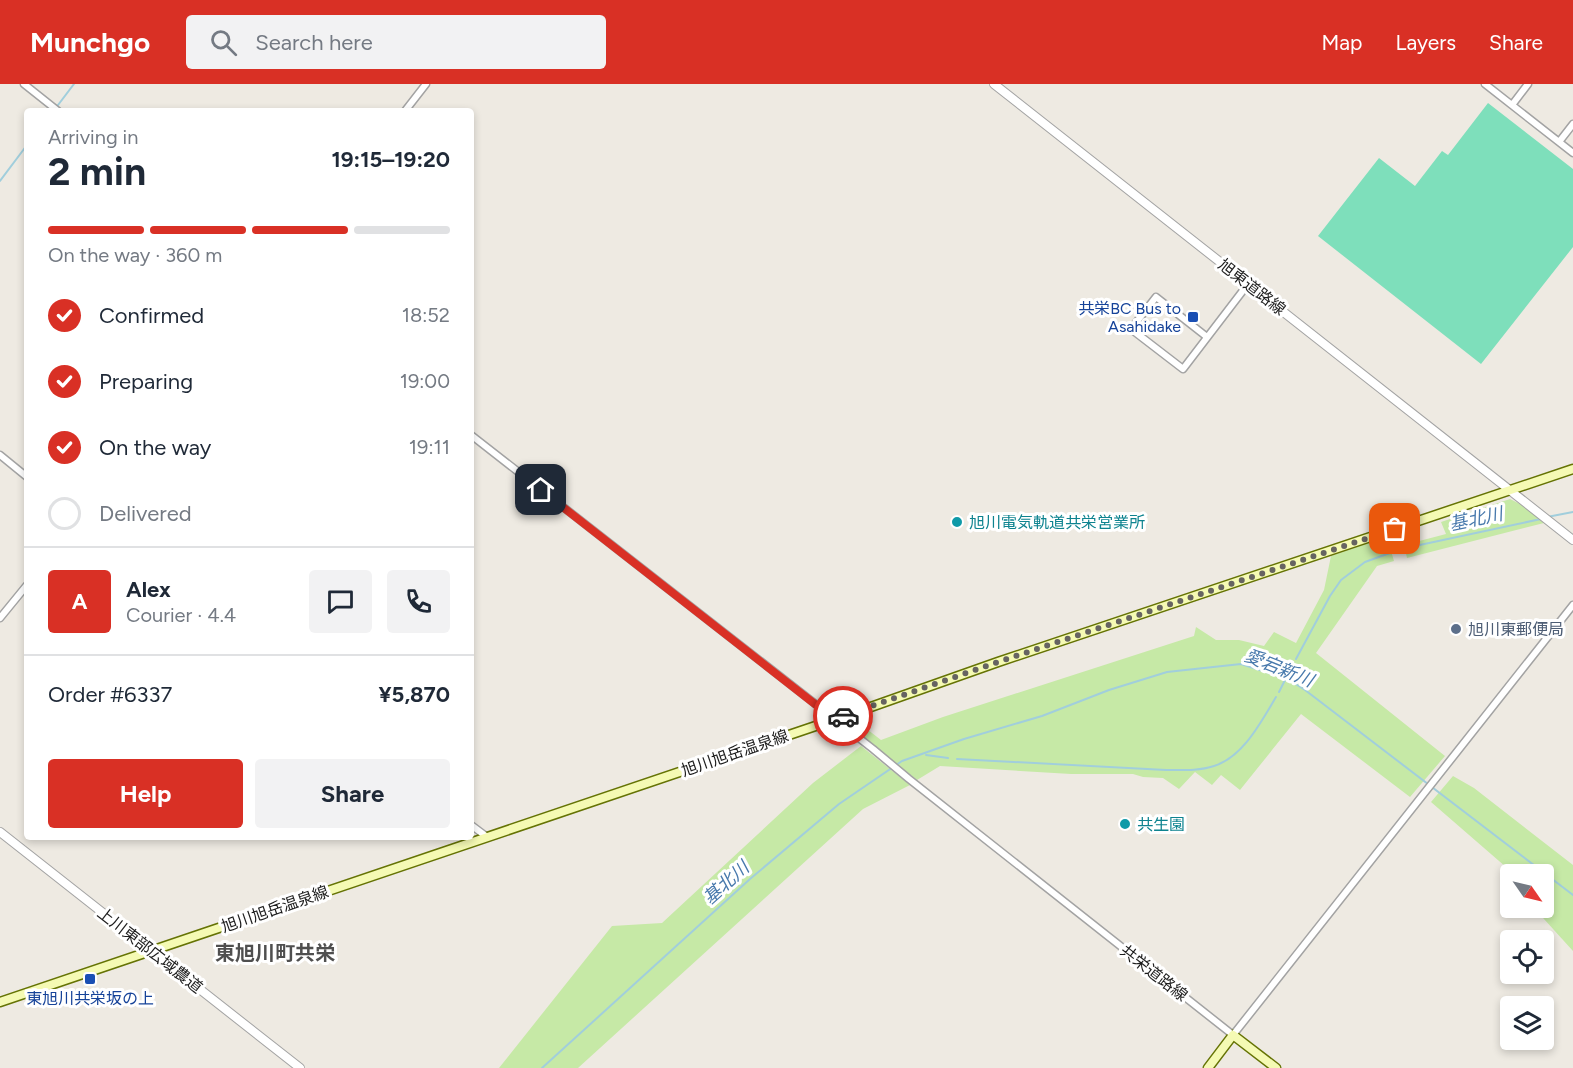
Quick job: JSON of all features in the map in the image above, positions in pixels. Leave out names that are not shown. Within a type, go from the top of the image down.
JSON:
[{"type":"main road","name":"旭川旭岳温泉線","points":[[0,1002],[1573,469]]},
{"type":"main road","points":[[1208,1068],[1233,1035],[1276,1068]]},
{"type":"street","points":[[24,84],[54,108]]},
{"type":"street","points":[[407,108],[426,84]]},
{"type":"street","name":"旭東道路線","points":[[994,84],[1573,540]]},
{"type":"street","points":[[1485,84],[1573,153]]},
{"type":"street","points":[[1512,105],[1528,84]]},
{"type":"street","points":[[1559,142],[1573,124]]},
{"type":"street","points":[[1207,337],[1156,297],[1131,329],[1183,369],[1248,285]]},
{"type":"street","name":"共栄道路線","points":[[474,437],[1233,1035]]},
{"type":"street","points":[[0,455],[24,475]]},
{"type":"street","points":[[0,618],[24,589]]},
{"type":"street","points":[[1233,1035],[1573,605]]},
{"type":"street","points":[[474,827],[487,837]]},
{"type":"street","name":"上川東部広域農道","points":[[0,832],[300,1068]]},
{"type":"green space","points":[[1488,103],[1573,169],[1573,247],[1481,364],[1318,236],[1379,158],[1415,186],[1442,151],[1448,155]]},
{"type":"green space","points":[[1510,499],[1522,505],[1544,523],[1407,558],[1404,545],[1446,534],[1441,522]]},
{"type":"green space","points":[[1384,538],[1389,544],[1394,561],[1377,566],[1316,653],[1445,756],[1410,797],[1301,714],[1240,790],[1221,775],[1212,785],[1195,772],[1179,789],[1163,778],[1133,774],[1071,774],[940,766],[917,780],[841,719],[850,716],[881,740],[943,717],[1194,636],[1196,627],[1216,640],[1239,640],[1264,646],[1274,632],[1296,643],[1324,590],[1331,556]]},
{"type":"green space","points":[[861,746],[910,785],[863,809],[578,1068],[499,1068],[612,926],[662,923],[813,783]]},
{"type":"green space","points":[[1453,776],[1474,788],[1573,865],[1573,951],[1543,918],[1554,918],[1554,864],[1502,864],[1431,802]]},
{"type":"waterway","points":[[56,108],[74,84]]},
{"type":"waterway","points":[[0,181],[24,149]]},
{"type":"waterway","name":"基北川","points":[[1547,517],[1573,512]]},
{"type":"waterway","name":"基北川","points":[[1296,659],[1341,580],[1365,562],[1401,549],[1541,519]]},
{"type":"waterway","name":"愛宕新川","points":[[542,1068],[750,879],[839,804],[902,761],[964,739],[1042,716],[1109,690],[1167,672],[1241,664],[1288,679],[1573,895]]},
{"type":"waterway","name":"愛宕新川","points":[[1279,692],[1292,666]]},
{"type":"waterway","name":"基北川","points":[[957,759],[1166,770],[1208,768],[1234,755],[1242,747],[1276,697]]},
{"type":"waterway","name":"基北川","points":[[926,755],[948,758]]},
{"type":"way so far","points":[[843,716],[1395,529]]},
{"type":"place","name":"共栄BC Bus to Asahidake","points":[[1193,317]]},
{"type":"place","name":"旭川電気軌道共栄営業所","points":[[957,522]]},
{"type":"place","name":"旭川東郵便局","points":[[1456,629]]},
{"type":"place","name":"共生園","points":[[1125,824]]},
{"type":"place","name":"東旭川共栄坂の上","points":[[90,979]]},
{"type":"district","name":"東旭川町共栄","points":[[275,953]]},
{"type":"route","points":[[541,490],[834,719],[843,716]]}]
